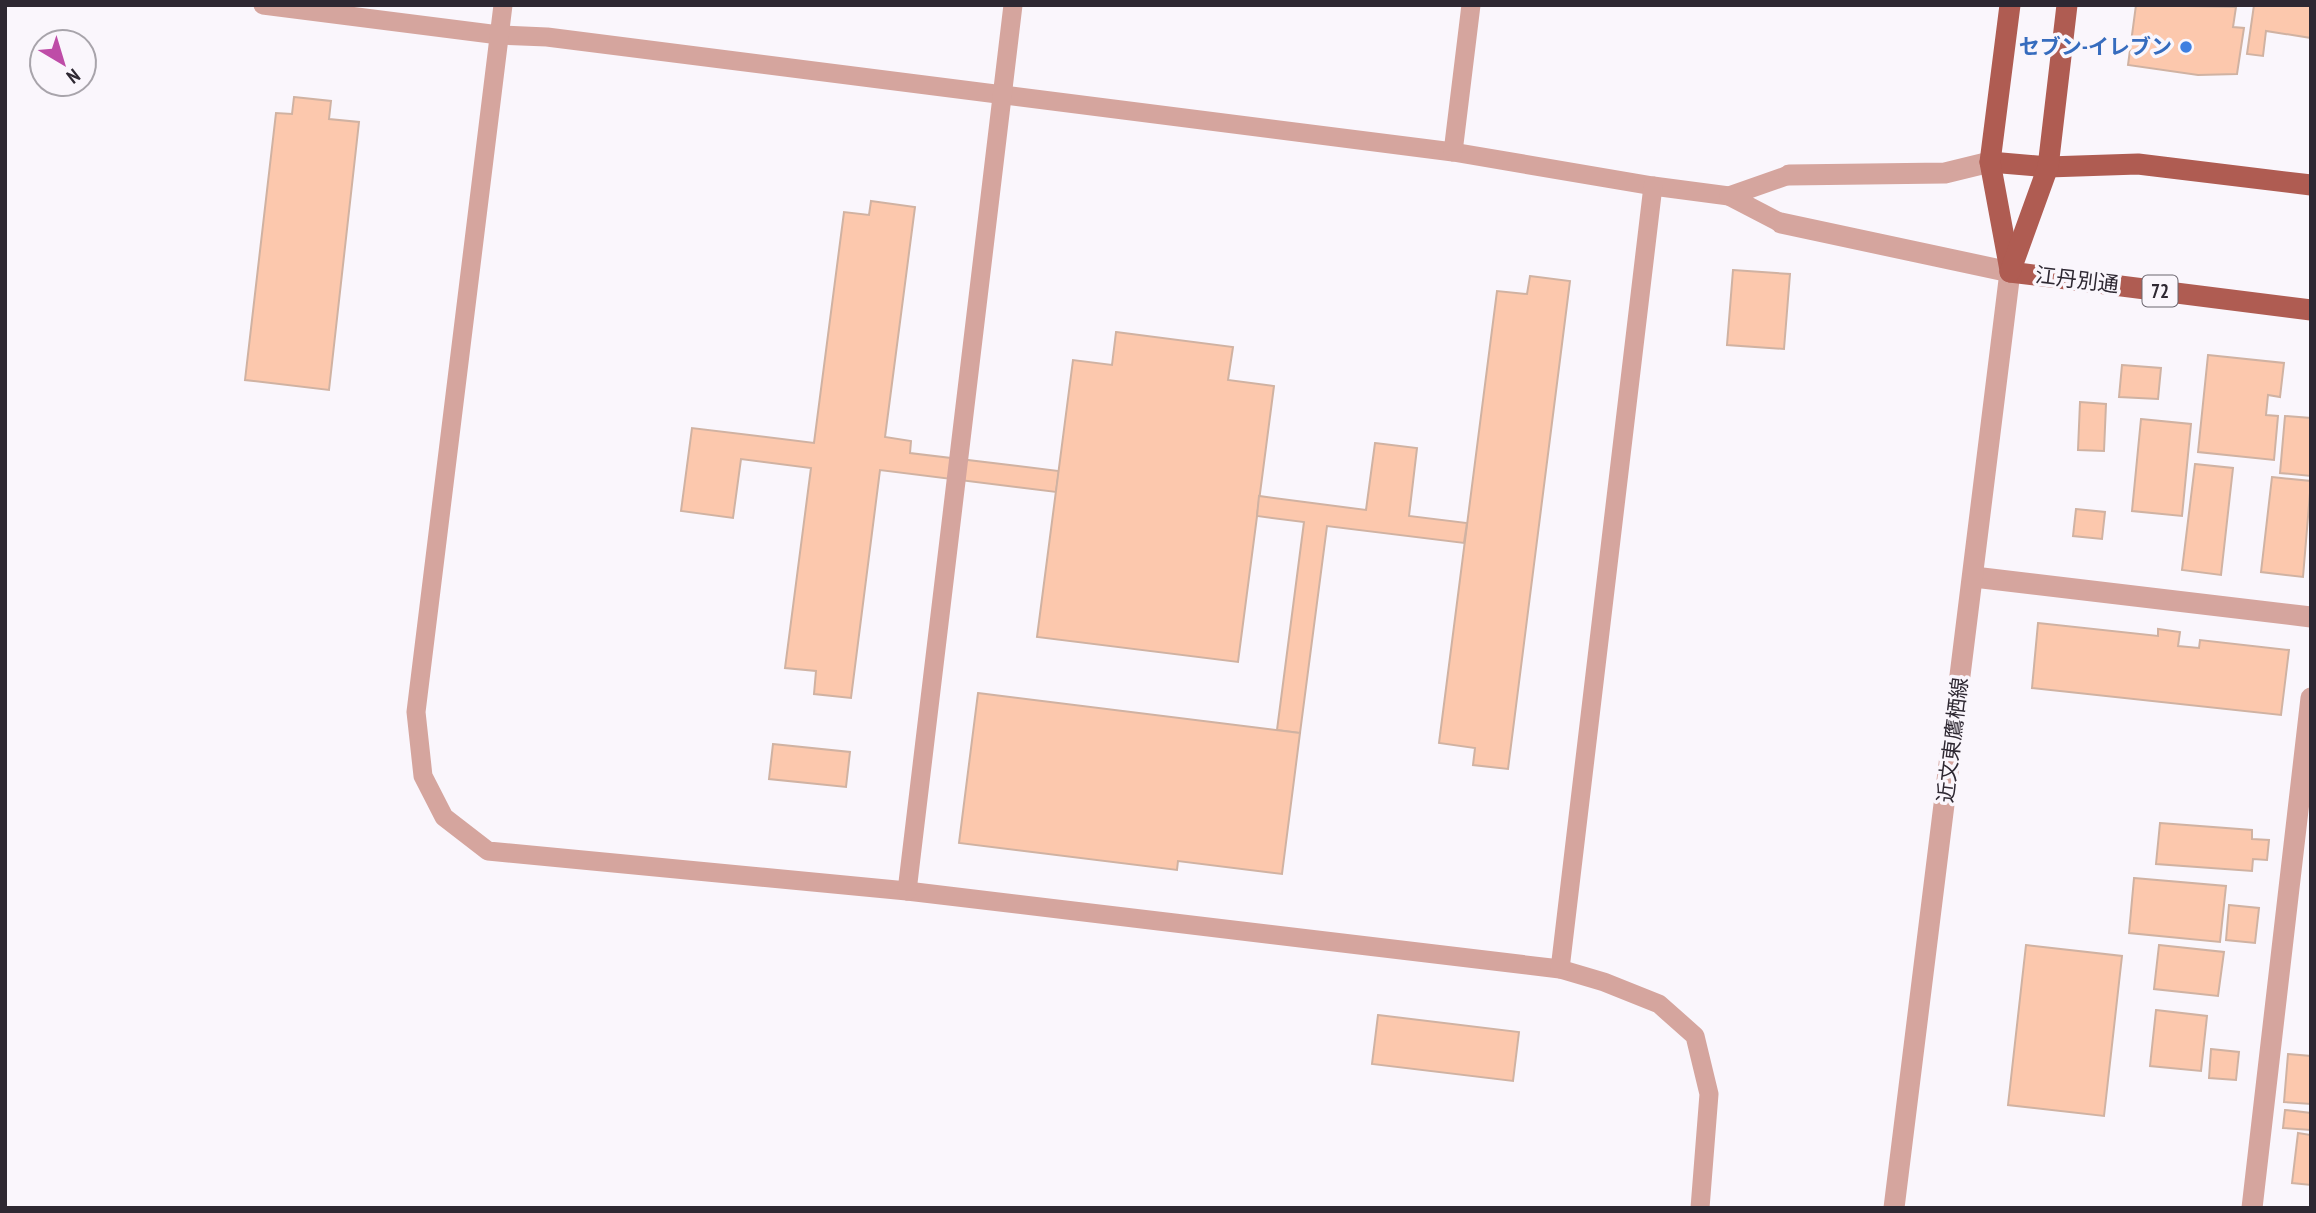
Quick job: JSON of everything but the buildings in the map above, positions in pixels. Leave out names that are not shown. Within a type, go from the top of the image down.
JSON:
[{"type":"main road","name":"近文東鷹栖線","points":[[2010,5],[1990,162],[2010,272]]},
{"type":"main road","name":"近文東鷹栖線","points":[[2010,272],[2048,167],[2067,5]]},
{"type":"main road","points":[[1990,162],[2048,167],[2137,164],[2311,185]]},
{"type":"main road","name":"江丹別通","points":[[2010,272],[2311,310]]},
{"type":"street","points":[[1789,175],[1945,173],[1990,162]]},
{"type":"street","points":[[1781,223],[2010,272]]},
{"type":"street","name":"近文東鷹栖線","points":[[1894,1208],[2010,272]]},
{"type":"street","points":[[1974,577],[2311,617]]},
{"type":"street","points":[[2252,1208],[2311,698]]},
{"type":"lane","points":[[263,5],[499,34],[547,37],[1453,152],[1729,196],[1781,223]]},
{"type":"lane","points":[[503,5],[416,712],[423,776],[444,817],[488,851],[907,891],[1560,969],[1604,982],[1660,1004],[1695,1036],[1709,1094],[1700,1208]]},
{"type":"lane","points":[[907,891],[1013,5]]},
{"type":"lane","points":[[1453,152],[1471,5]]},
{"type":"lane","points":[[1729,196],[1789,175]]},
{"type":"lane","points":[[1560,969],[1653,186]]},
{"type":"place","name":"セブン-イレブン","points":[[2186,47]]}]
